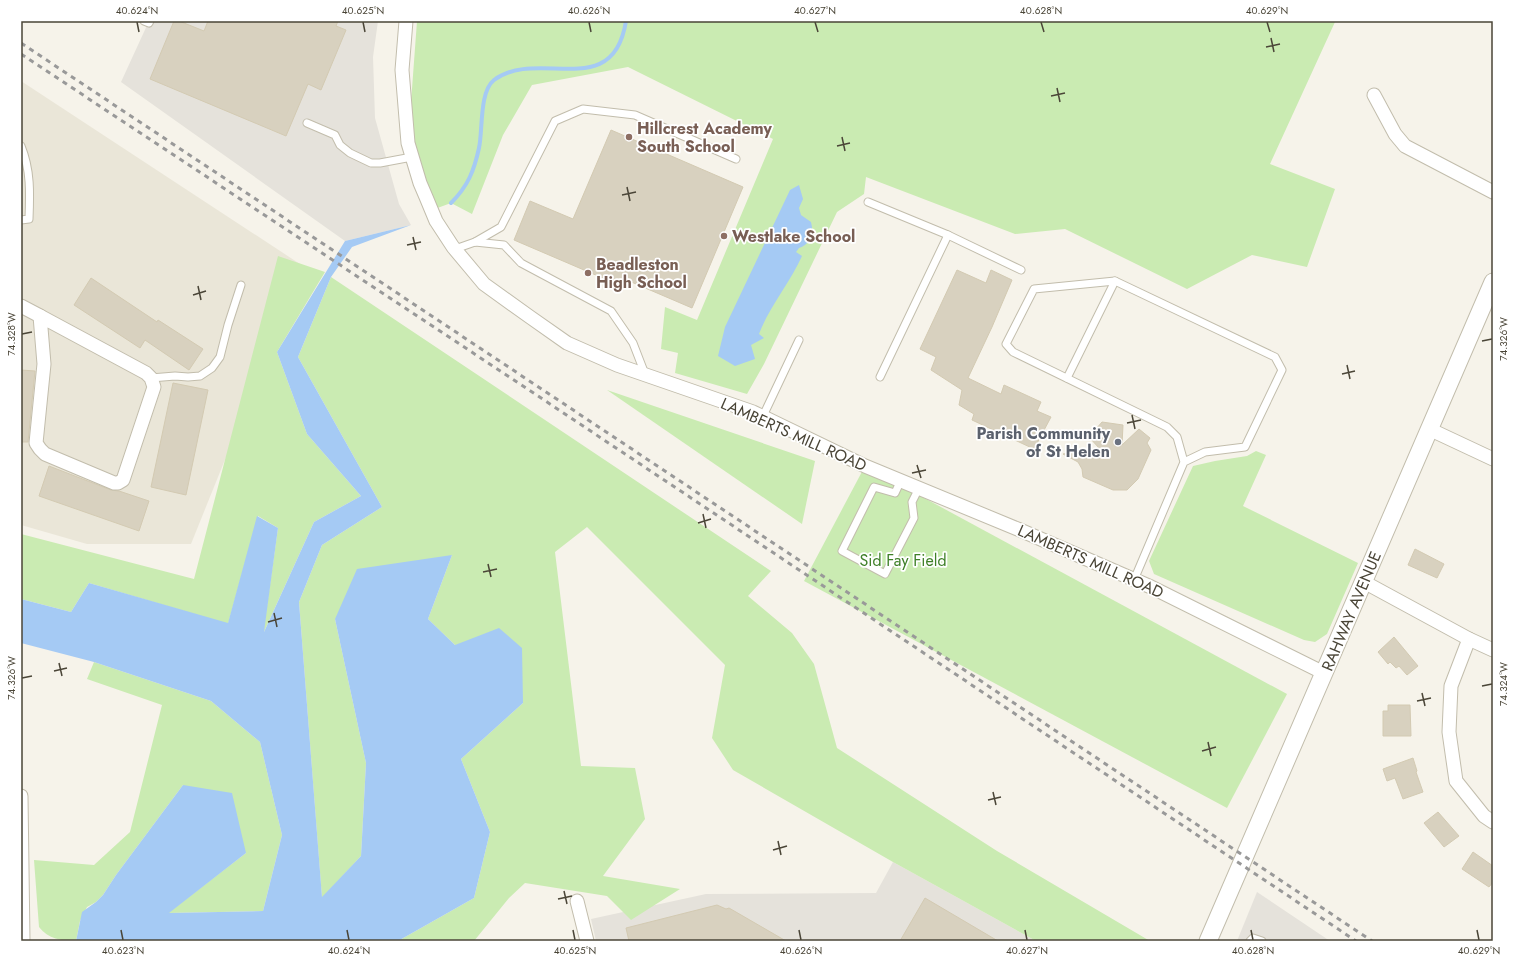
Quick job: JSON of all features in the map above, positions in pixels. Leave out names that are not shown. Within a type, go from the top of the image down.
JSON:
[{"type":"street","name":"LAMBERTS MILL ROAD","points":[[406,21],[402,70],[408,142],[420,183],[436,222],[455,249],[484,284],[494,292],[567,343],[617,365],[763,416],[865,466],[1020,530],[1134,580],[1324,673]]},
{"type":"street","points":[[1374,95],[1395,134],[1405,146],[1493,192]]},
{"type":"street","name":"RAHWAY AVENUE","points":[[1208,941],[1493,282]]},
{"type":"street","points":[[21,306],[40,316],[146,373],[151,378],[154,386],[123,480],[118,483],[114,483],[45,454],[36,443],[44,364],[40,316]]},
{"type":"street","points":[[1429,429],[1493,459]]},
{"type":"street","points":[[1364,582],[1469,639],[1493,650]]},
{"type":"street","points":[[1469,639],[1451,686],[1449,732],[1456,781],[1484,816],[1493,822]]},
{"type":"street","points":[[21,796],[23,941]]},
{"type":"street","points":[[577,901],[586,941]]},
{"type":"lane","points":[[144,21],[149,23],[150,21]]},
{"type":"lane","points":[[455,249],[475,242],[501,227],[556,121],[583,109],[635,115],[736,159]]},
{"type":"lane","points":[[306,122],[335,135],[340,144],[350,153],[371,163],[380,163],[412,157]]},
{"type":"lane","points":[[21,146],[26,159],[30,188],[29,219],[21,220]]},
{"type":"lane","points":[[868,202],[948,235],[1021,270]]},
{"type":"lane","points":[[880,377],[948,235]]},
{"type":"lane","points":[[475,242],[504,245],[521,263],[611,311],[633,343],[645,374]]},
{"type":"lane","points":[[1067,378],[1115,281]]},
{"type":"lane","points":[[1134,580],[1184,462],[1177,437],[1167,427],[1013,352],[1006,344],[1034,289],[1115,281],[1275,357],[1282,370],[1245,448],[1205,452],[1184,462]]},
{"type":"lane","points":[[151,378],[200,376],[212,368],[220,357],[228,325],[241,285]]},
{"type":"lane","points":[[763,416],[799,340]]},
{"type":"lane","points":[[901,480],[894,493],[874,487],[842,552],[885,574],[914,518],[912,502],[919,488]]},
{"type":"lane","points":[[1250,941],[1253,938],[1262,941]]},
{"type":"shaded area","points":[[149,21],[378,21],[373,57],[375,118],[399,204],[411,225],[345,241],[121,82]]},
{"type":"shaded area","points":[[21,81],[303,266],[191,544],[87,544],[21,525]]},
{"type":"shaded area","points":[[893,862],[1036,941],[596,941],[591,919],[706,894],[876,893]]},
{"type":"shaded area","points":[[1257,892],[1330,941],[1237,941]]},
{"type":"green space","points":[[417,21],[1330,21],[1335,22],[1270,164],[1335,189],[1307,267],[1252,255],[1187,289],[1065,229],[1015,234],[866,177],[864,194],[837,212],[764,364],[747,394],[675,373],[678,353],[661,349],[665,307],[697,320],[773,139],[628,67],[532,85],[503,135],[472,214],[451,203],[432,210],[408,143]]},
{"type":"green space","points":[[278,256],[325,272],[277,352],[307,434],[361,496],[314,522],[263,634],[278,528],[258,516],[228,624],[89,583],[71,612],[21,599],[21,534],[194,579]]},
{"type":"green space","points":[[331,277],[771,571],[748,596],[792,633],[814,664],[837,748],[997,851],[1150,941],[1036,941],[893,862],[733,770],[712,738],[725,665],[587,527],[555,552],[581,766],[635,768],[645,819],[603,876],[680,889],[631,920],[607,896],[525,883],[509,898],[474,941],[398,941],[474,898],[490,832],[461,759],[523,703],[455,645],[428,619],[452,555],[335,619],[366,763],[361,856],[322,898],[299,602],[322,545],[382,507],[298,357]]},
{"type":"green space","points":[[607,390],[815,461],[802,524]]},
{"type":"green space","points":[[1256,451],[1266,455],[1243,506],[1358,563],[1327,634],[1315,642],[1304,640],[1154,574],[1149,561],[1193,466],[1247,456]]},
{"type":"green space","name":"Sid Fay Field","points":[[865,466],[1287,694],[1227,808],[804,581]]},
{"type":"green space","points":[[94,662],[211,701],[260,742],[282,835],[263,911],[168,913],[246,853],[183,785],[116,875],[103,895],[96,902],[87,907],[80,921],[76,941],[51,937],[39,927],[34,860],[94,865],[130,832],[162,705],[87,679]]},
{"type":"water","points":[[799,185],[803,199],[799,208],[801,215],[811,222],[811,238],[796,252],[802,256],[792,276],[763,324],[759,334],[764,338],[751,345],[755,359],[735,366],[718,356],[725,327],[790,190]]},
{"type":"water","points":[[411,225],[352,247],[331,277],[298,357],[382,507],[322,545],[299,602],[322,897],[361,856],[366,763],[335,619],[357,569],[452,555],[428,619],[455,645],[499,628],[522,648],[523,703],[461,759],[490,832],[474,898],[398,941],[76,941],[82,912],[103,895],[116,875],[183,785],[232,793],[246,853],[169,913],[263,911],[282,835],[260,742],[211,701],[94,662],[21,643],[21,599],[71,612],[89,583],[228,623],[257,516],[278,528],[264,632],[314,522],[361,496],[307,434],[277,352],[345,241]]},
{"type":"building","points":[[174,21],[179,21],[204,31],[208,21],[338,21],[336,26],[346,30],[321,90],[308,84],[286,136],[150,79]]},
{"type":"building","points":[[611,130],[743,187],[692,308],[622,278],[619,285],[514,240],[530,201],[573,219]]},
{"type":"building","points":[[957,270],[986,283],[991,270],[1012,280],[968,378],[1001,394],[1004,385],[1041,402],[1037,411],[1051,417],[1034,449],[972,420],[974,414],[959,405],[962,390],[931,370],[936,357],[920,349]]},
{"type":"building","points":[[91,278],[157,322],[158,320],[203,349],[189,370],[145,340],[140,348],[74,305]]},
{"type":"building","points":[[21,370],[35,371],[28,442],[21,442]]},
{"type":"building","points":[[173,383],[208,390],[186,495],[151,487]]},
{"type":"building","points":[[1102,422],[1123,425],[1122,445],[1139,429],[1150,438],[1147,443],[1151,450],[1138,479],[1127,490],[1113,490],[1083,477],[1082,469],[1078,462],[1063,454],[1099,448],[1089,437]]},
{"type":"building","points":[[49,466],[111,490],[119,491],[149,501],[139,531],[39,496]]},
{"type":"building","points":[[1415,549],[1444,564],[1437,578],[1408,565]]},
{"type":"building","points":[[1394,637],[1418,666],[1407,675],[1399,666],[1396,668],[1390,662],[1388,664],[1378,652]]},
{"type":"building","points":[[1388,705],[1410,705],[1411,736],[1383,736],[1383,711],[1388,711]]},
{"type":"building","points":[[1413,758],[1423,792],[1403,799],[1395,778],[1387,781],[1383,769]]},
{"type":"building","points":[[1438,812],[1459,836],[1444,847],[1424,823]]},
{"type":"building","points":[[1473,852],[1493,866],[1493,882],[1489,887],[1462,869]]},
{"type":"building","points":[[925,898],[998,941],[900,941]]},
{"type":"building","points":[[717,905],[726,909],[729,908],[786,941],[629,941],[626,928]]},
{"type":"waterway","points":[[451,203],[470,178],[475,164],[479,148],[482,112],[486,93],[494,80],[512,71],[531,68],[572,69],[590,67],[606,60],[618,46],[626,21]]},
{"type":"railway","points":[[21,43],[1372,941]]},
{"type":"railway","points":[[21,54],[520,384],[1356,941]]},
{"type":"place","name":"Hillcrest Academy South School","points":[[629,137]]},
{"type":"place","name":"Westlake School","points":[[724,236]]},
{"type":"place","name":"Beadleston High School","points":[[588,273]]},
{"type":"place","name":"Parish Community of St Helen","points":[[1118,442]]}]
